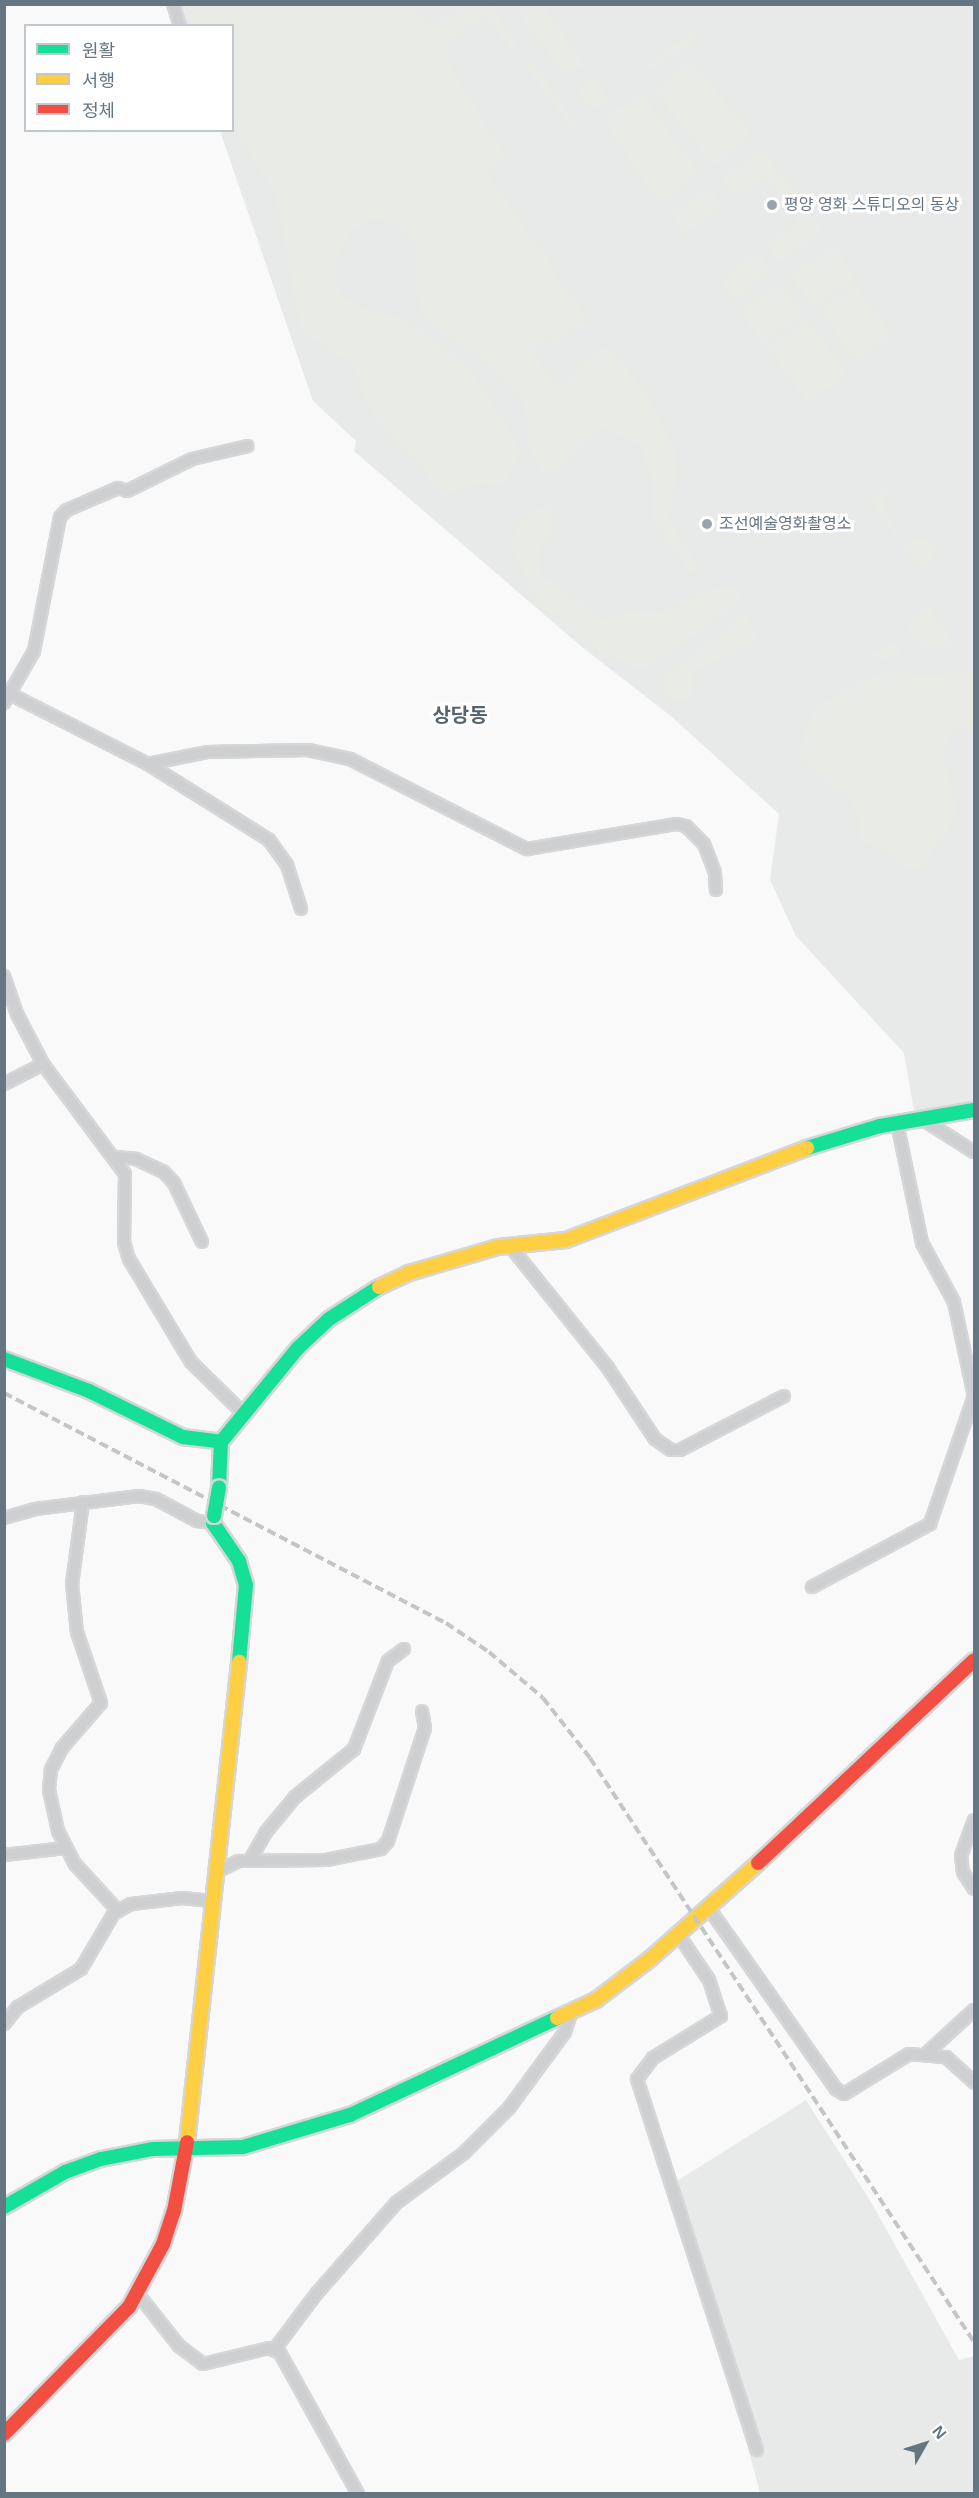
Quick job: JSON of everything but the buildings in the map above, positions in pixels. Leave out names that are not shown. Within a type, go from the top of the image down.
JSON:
[{"type":"street","points":[[173,4],[179,24]]},
{"type":"street","points":[[248,446],[208,453],[127,491],[118,488],[67,510],[60,517],[34,651],[6,696],[148,764],[269,840],[287,865],[301,909]]},
{"type":"street","points":[[148,764],[207,752],[326,753],[378,772],[527,849],[677,824],[692,830],[704,844],[716,873],[716,890]]},
{"type":"street","points":[[4,976],[17,1014],[43,1064],[94,1137],[115,1157],[124,1174],[124,1242],[129,1259],[191,1362],[244,1414]]},
{"type":"street","points":[[4,1084],[43,1064]]},
{"type":"street","points":[[4,2434],[138,2294],[174,2211],[186,2150],[246,1585],[229,1542],[214,1520],[219,1487],[221,1442],[298,1348],[329,1319],[364,1294],[458,1256],[510,1246],[566,1240],[784,1155],[897,1123],[975,1110]]},
{"type":"street","points":[[922,1119],[975,1152]]},
{"type":"street","points":[[812,1587],[930,1524],[975,1396],[954,1302],[922,1243],[897,1123]]},
{"type":"street","points":[[115,1157],[136,1159],[164,1172],[179,1192],[202,1242]]},
{"type":"street","points":[[510,1246],[594,1350],[655,1439],[671,1450],[680,1450],[784,1396]]},
{"type":"street","points":[[4,1359],[89,1390],[183,1437],[221,1442]]},
{"type":"street","points":[[4,1518],[82,1502],[139,1496],[156,1499],[197,1521],[214,1520]]},
{"type":"street","points":[[82,1502],[72,1584],[77,1632],[101,1702],[62,1748],[51,1770],[51,1810],[75,1864],[118,1911]]},
{"type":"street","points":[[250,1860],[266,1832],[295,1797],[354,1749],[388,1661],[404,1649]]},
{"type":"street","points":[[4,2206],[59,2175],[101,2159],[153,2149],[243,2147],[350,2115],[596,2000],[678,1934],[894,1739],[975,1660]]},
{"type":"street","points":[[214,1873],[250,1860],[326,1860],[381,1849],[388,1842],[425,1728],[422,1711]]},
{"type":"street","points":[[975,1820],[961,1856],[963,1872],[975,1889]]},
{"type":"street","points":[[4,1855],[66,1848]]},
{"type":"street","points":[[4,2024],[18,2007],[81,1969],[105,1925],[118,1911],[131,1904],[183,1898],[211,1901]]},
{"type":"street","points":[[708,1906],[836,2089],[844,2094],[856,2090],[893,2061],[927,2053],[946,2057],[975,2082]]},
{"type":"street","points":[[678,1934],[709,1980],[721,2016],[653,2058],[637,2079],[757,2450]]},
{"type":"street","points":[[927,2053],[975,2010]]},
{"type":"street","points":[[274,2350],[316,2293],[396,2203],[464,2152],[509,2108],[565,2032],[572,2011]]},
{"type":"street","points":[[138,2294],[179,2346],[203,2364],[269,2348],[288,2361],[358,2493]]},
{"type":"shaded area","name":"조선예술영화촬영소","points":[[177,4],[974,5],[974,1101],[914,1111],[904,1053],[796,936],[770,880],[779,814],[672,717],[582,647],[354,451],[356,441],[313,401],[220,132],[234,132],[234,24],[184,24]]},
{"type":"shaded area","points":[[412,4],[432,25],[465,5],[489,5],[517,43],[512,51],[485,15],[445,44],[450,67],[507,158],[487,173],[535,242],[545,251],[559,285],[564,286],[588,320],[554,344],[548,337],[531,350],[559,388],[576,375],[573,371],[607,346],[643,389],[675,453],[675,487],[668,520],[701,570],[692,573],[666,541],[653,516],[653,482],[641,446],[604,428],[582,444],[553,475],[540,473],[529,449],[525,408],[518,396],[487,363],[442,333],[423,313],[415,288],[416,248],[401,226],[375,218],[351,232],[337,256],[334,283],[342,295],[366,310],[406,319],[438,347],[463,360],[517,442],[519,455],[508,480],[496,486],[483,483],[445,495],[373,414],[351,364],[306,334],[299,323],[276,195],[242,143],[234,123],[234,24],[191,24],[188,5]]},
{"type":"shaded area","points":[[512,5],[543,5],[585,65],[567,76]]},
{"type":"shaded area","points":[[696,30],[696,39],[651,71],[646,65]]},
{"type":"shaded area","points":[[692,59],[752,136],[714,166],[653,89]]},
{"type":"shaded area","points":[[531,60],[576,125],[564,134],[561,130],[569,124],[524,65]]},
{"type":"shaded area","points":[[594,78],[610,100],[597,108],[585,103],[578,90]]},
{"type":"shaded area","points":[[641,93],[700,174],[660,203],[605,124],[611,114]]},
{"type":"shaded area","points":[[762,149],[823,231],[780,263],[767,245],[799,221],[767,176],[734,199],[720,180]]},
{"type":"shaded area","points":[[710,187],[724,207],[684,234],[671,215]]},
{"type":"shaded area","points":[[833,245],[856,276],[814,308],[791,277]]},
{"type":"shaded area","points":[[757,252],[771,270],[734,299],[720,281]]},
{"type":"shaded area","points":[[780,283],[803,314],[764,344],[740,313]]},
{"type":"shaded area","points":[[856,286],[892,335],[856,361],[820,313],[823,307]]},
{"type":"shaded area","points":[[807,319],[848,375],[808,404],[767,348]]},
{"type":"shaded area","points":[[885,486],[889,492],[883,498],[884,508],[899,534],[896,538],[871,499]]},
{"type":"shaded area","points":[[549,505],[555,523],[541,548],[538,568],[542,576],[567,592],[596,618],[605,619],[632,610],[661,613],[704,591],[723,587],[733,587],[741,593],[738,603],[643,671],[599,652],[546,610],[529,587],[517,561],[511,543],[516,525],[531,512]]},
{"type":"shaded area","points":[[920,537],[934,541],[936,552],[926,569],[916,565],[903,544]]},
{"type":"shaded area","points":[[928,606],[950,634],[951,644],[944,650],[926,648],[912,637],[907,626]]},
{"type":"shaded area","points":[[747,612],[757,638],[748,647],[695,671],[692,695],[681,702],[667,698],[661,680]]},
{"type":"shaded area","points":[[896,641],[900,653],[888,660],[869,658],[868,651],[878,652]]},
{"type":"shaded area","points":[[889,670],[927,676],[968,670],[974,674],[974,730],[953,729],[946,746],[945,766],[955,802],[954,821],[931,852],[923,869],[904,868],[890,853],[859,840],[859,820],[852,801],[797,758],[808,720],[820,705],[870,676]]},
{"type":"shaded area","points":[[806,2100],[871,2202],[959,2360],[974,2356],[974,2493],[760,2493],[677,2181]]},
{"type":"railway","points":[[4,1393],[446,1623],[489,1652],[543,1698],[590,1758],[974,2342]]},
{"type":"traffic: fast","points":[[807,1148],[880,1126],[974,1110]]},
{"type":"traffic: fast","points":[[4,1359],[89,1391],[183,1437],[221,1442],[298,1348],[329,1319],[379,1287]]},
{"type":"traffic: fast","points":[[219,1487],[221,1442]]},
{"type":"traffic: fast","points":[[214,1516],[219,1487]]},
{"type":"traffic: fast","points":[[214,1516],[213,1523],[239,1561],[246,1585],[239,1662]]},
{"type":"traffic: fast","points":[[4,2207],[65,2172],[101,2159],[153,2149],[243,2147],[350,2115],[557,2018]]},
{"type":"traffic: slow","points":[[379,1287],[409,1273],[498,1247],[566,1240],[807,1148]]},
{"type":"traffic: slow","points":[[187,2142],[239,1662]]},
{"type":"traffic: slow","points":[[557,2018],[596,2000],[650,1959],[758,1863]]},
{"type":"traffic: jam","points":[[758,1863],[974,1660]]},
{"type":"traffic: jam","points":[[4,2434],[129,2307],[163,2244],[174,2211],[187,2142]]},
{"type":"place","name":"평양 영화 스튜디오의 동상","points":[[772,205]]},
{"type":"place","name":"조선예술영화촬영소","points":[[707,524]]},
{"type":"district","name":"상당동","points":[[460,715]]}]
